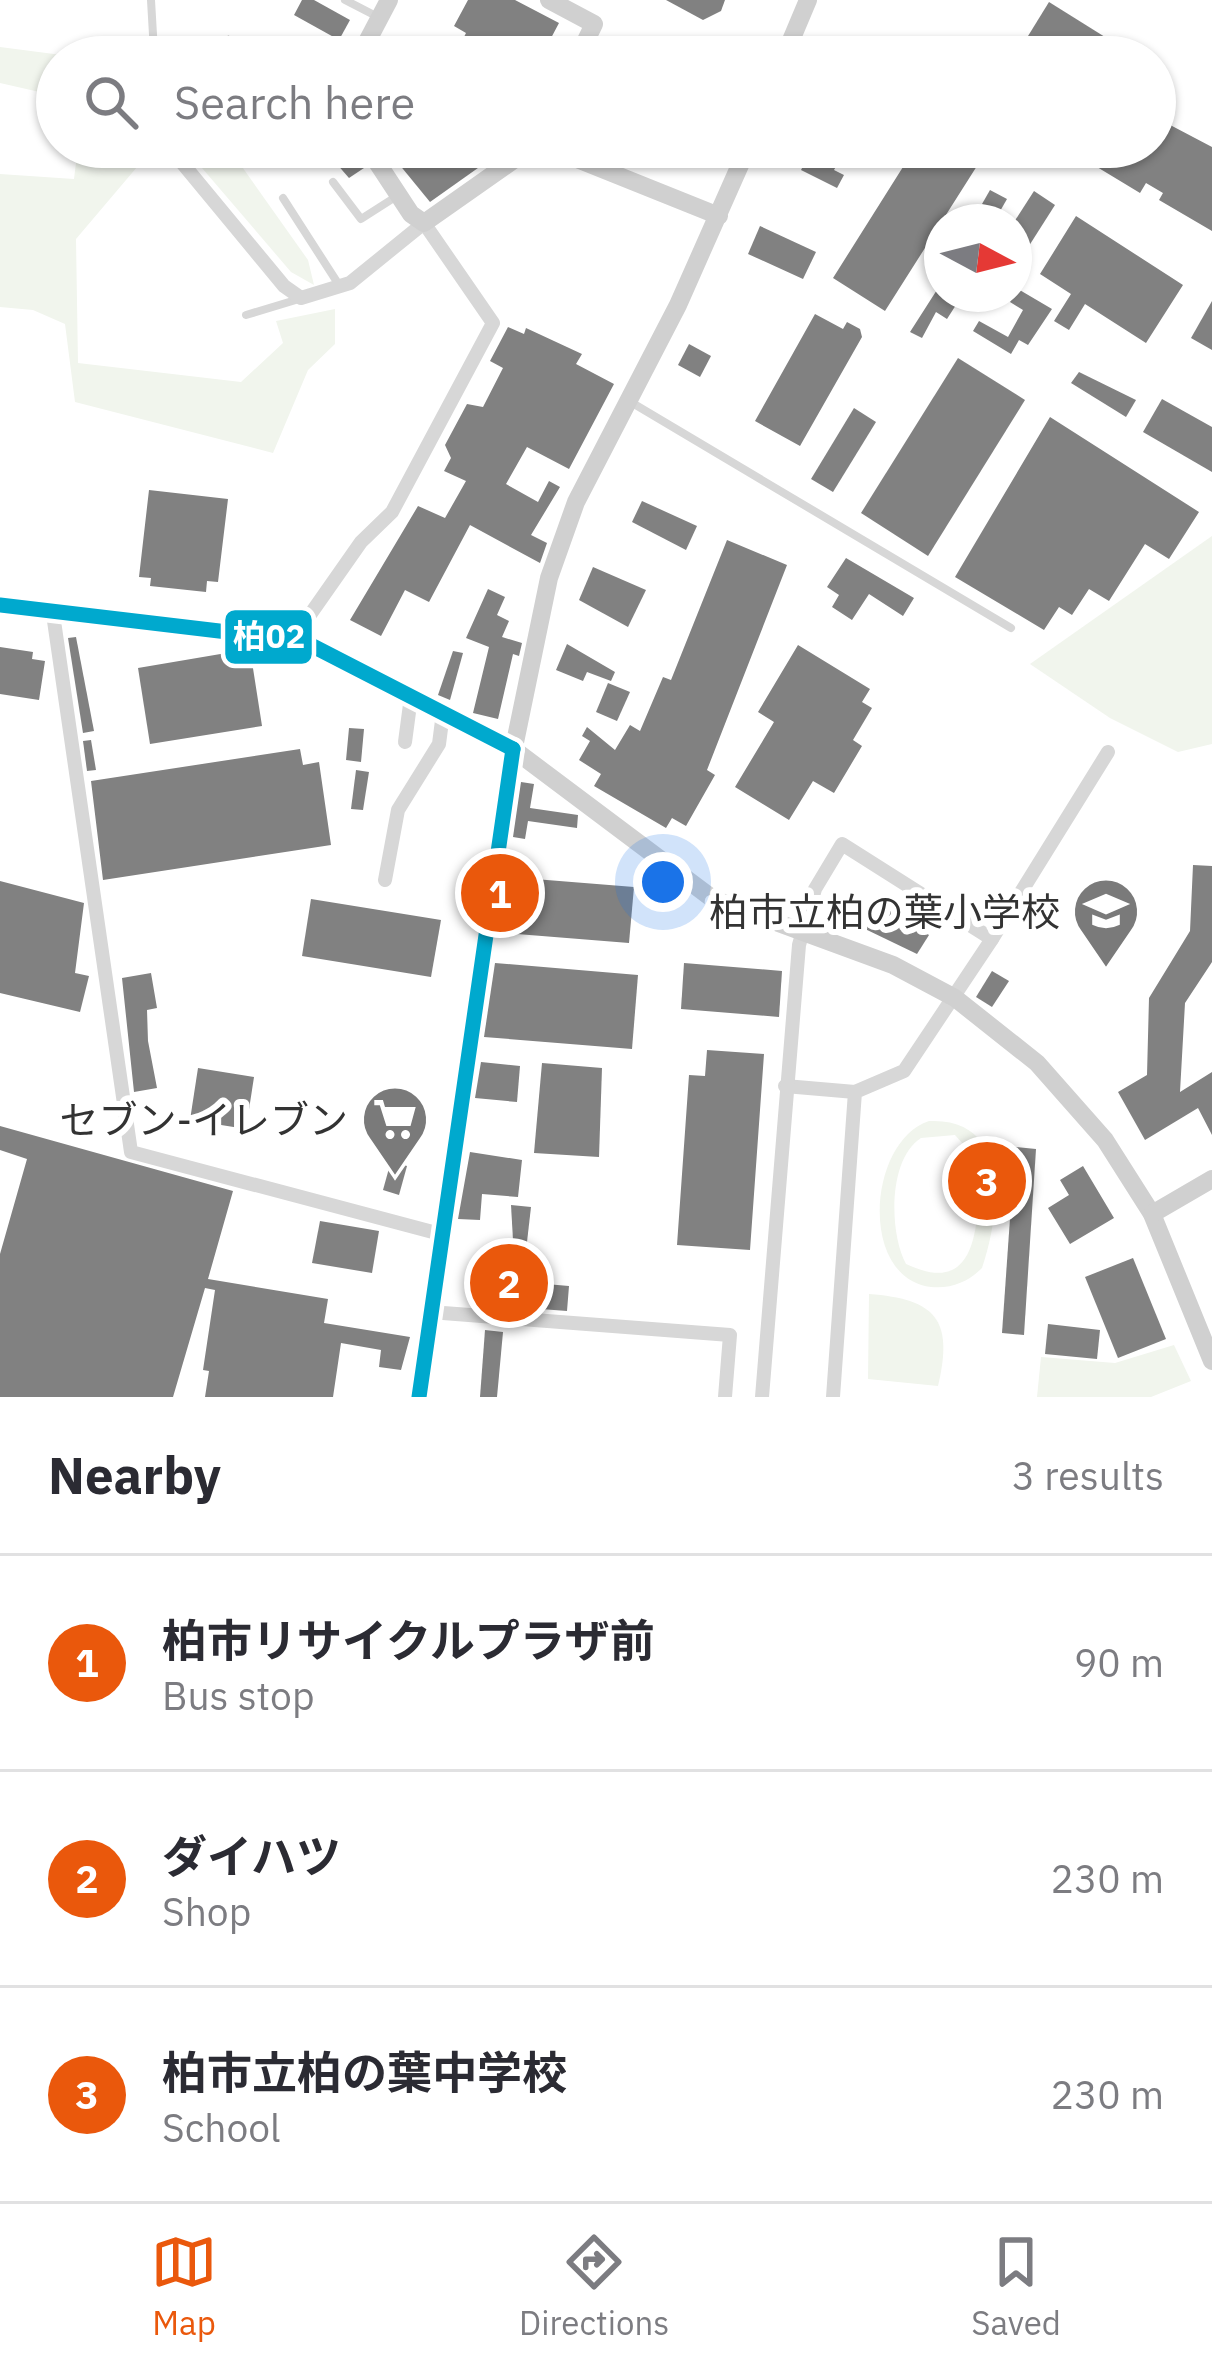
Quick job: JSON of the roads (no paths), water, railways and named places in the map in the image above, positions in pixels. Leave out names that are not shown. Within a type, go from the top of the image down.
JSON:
[{"type":"street","points":[[549,0],[594,24],[588,36]]},
{"type":"street","points":[[793,36],[808,0]]},
{"type":"street","points":[[370,36],[384,9]]},
{"type":"street","points":[[186,168],[284,286],[301,298],[340,286],[502,168]]},
{"type":"street","points":[[293,639],[361,542],[392,512],[493,323],[381,168]]},
{"type":"street","points":[[599,168],[719,216]]},
{"type":"street","points":[[419,1397],[513,749],[560,542],[739,168]]},
{"type":"street","points":[[0,605],[293,639],[513,749],[713,899],[893,965],[955,998],[1057,1083],[1105,1140],[1152,1214],[1212,1361]]},
{"type":"street","points":[[53,614],[131,1151],[444,1235]]},
{"type":"street","points":[[405,742],[411,697]]},
{"type":"street","points":[[385,880],[398,809],[439,744],[443,713]]},
{"type":"street","points":[[784,1086],[855,1091],[904,1071],[955,998],[1108,752]]},
{"type":"street","points":[[762,1397],[784,1086],[802,931],[815,889],[842,844],[992,939]]},
{"type":"street","points":[[833,1397],[855,1091]]},
{"type":"street","points":[[1152,1214],[1212,1179]]},
{"type":"street","points":[[430,1312],[730,1335],[725,1397]]},
{"type":"lane","points":[[151,0],[154,36]]},
{"type":"lane","points":[[345,0],[384,9]]},
{"type":"lane","points":[[333,182],[362,219],[399,195]]},
{"type":"lane","points":[[283,198],[340,286]]},
{"type":"lane","points":[[246,315],[301,298]]},
{"type":"lane","points":[[627,401],[1011,628]]},
{"type":"place","name":"柏市リサイクルプラザ前","points":[[500,893]]},
{"type":"place","name":"柏市立柏の葉小学校","points":[[1106,970]]},
{"type":"place","name":"セブン-イレブン","points":[[395,1178]]},
{"type":"place","name":"柏市立柏の葉中学校","points":[[987,1181]]},
{"type":"place","name":"ダイハツ","points":[[509,1283]]}]
